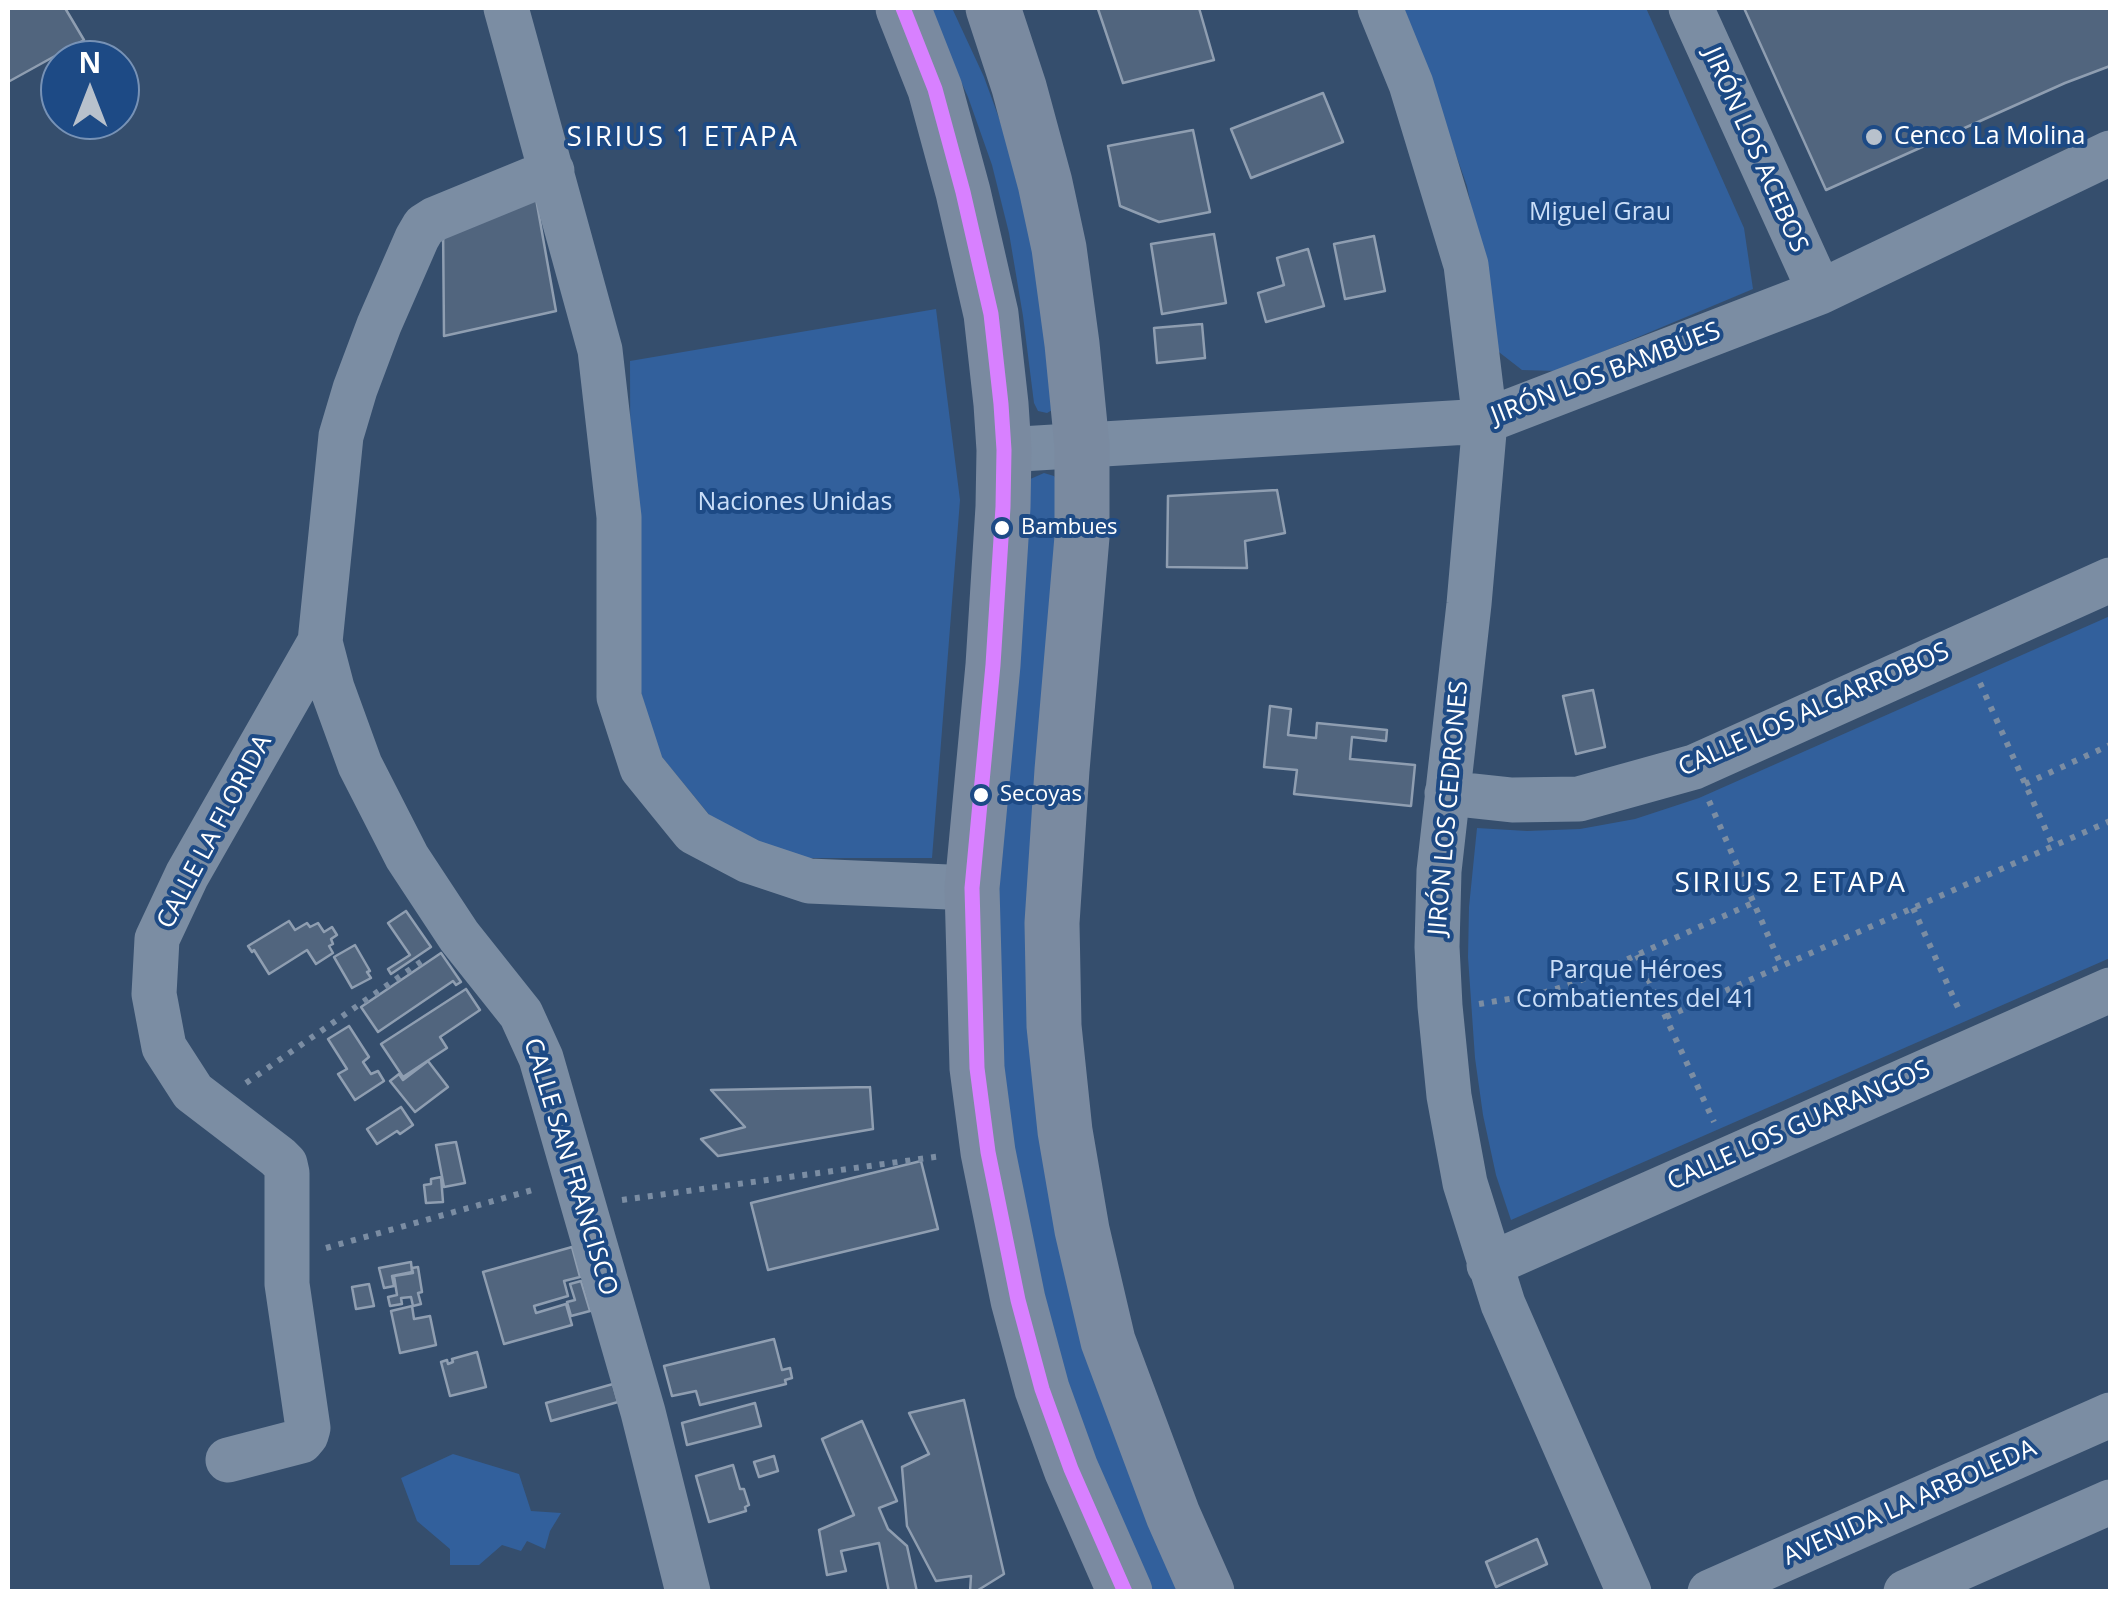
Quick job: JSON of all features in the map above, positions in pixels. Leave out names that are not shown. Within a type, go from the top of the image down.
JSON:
[{"type":"main road","points":[[903,8],[935,89],[991,314],[1004,450],[993,665],[972,888],[977,1068],[988,1152],[1018,1300],[1042,1389],[1071,1470],[1125,1592]]},
{"type":"main road","points":[[993,8],[1020,87],[1045,183],[1072,344],[1082,446],[1082,537],[1052,923],[1054,1026],[1065,1131],[1082,1230],[1108,1341],[1172,1515],[1207,1592]]},
{"type":"street","points":[[506,8],[600,350],[619,518],[619,697],[642,768],[694,832],[748,860],[809,881],[972,888]]},
{"type":"street","name":"JIRÓN LOS CEDRONES","points":[[1380,8],[1411,84],[1466,265],[1485,421],[1439,872],[1436,947],[1449,1096],[1465,1183],[1503,1304],[1629,1592]]},
{"type":"street","name":"JIRÓN LOS ACEBOS","points":[[1691,8],[1820,292]]},
{"type":"street","name":"JIRÓN LOS BAMBÚES","points":[[1004,450],[1485,421],[1820,292],[2106,166]]},
{"type":"street","name":"CALLE SAN FRANCISCO","points":[[552,170],[435,219],[416,238],[355,390],[341,436],[320,642],[360,765],[406,858],[459,936],[520,1014],[541,1058],[643,1412],[688,1592]]},
{"type":"street","name":"CALLE LOS ALGARROBOS","points":[[1446,793],[1512,800],[1579,798],[1694,766],[2110,580]]},
{"type":"street","name":"CALLE LA FLORIDA","points":[[228,1460],[301,1441],[308,1428],[288,1284],[285,1164],[193,1092],[164,1047],[154,994],[157,939],[187,875],[320,642]]},
{"type":"street","name":"CALLE LOS GUARANGOS","points":[[1489,1264],[2110,990]]},
{"type":"street","name":"AVENIDA LA ARBOLEDA","points":[[1710,1592],[2110,1415]]},
{"type":"street","points":[[1906,1592],[2110,1502]]},
{"type":"path","points":[[1962,645],[2053,846]]},
{"type":"path","points":[[2025,784],[2110,745]]},
{"type":"path","points":[[1694,766],[1781,965]]},
{"type":"path","points":[[1666,1018],[2110,820]]},
{"type":"path","points":[[1440,1006],[1538,994],[1572,984],[1754,903]]},
{"type":"path","points":[[1913,908],[1976,1048]]},
{"type":"path","points":[[212,1106],[459,936]]},
{"type":"path","points":[[1637,955],[1730,1158]]},
{"type":"path","points":[[286,1260],[579,1192],[988,1152]]},
{"type":"green space","points":[[928,8],[952,8],[984,77],[1019,173],[1036,240],[1054,409],[1047,413],[1038,411],[1034,403],[1009,233],[992,165],[968,97]]},
{"type":"green space","name":"Miguel Grau","points":[[1404,8],[1646,8],[1744,228],[1753,289],[1557,371],[1522,370],[1495,349],[1489,294],[1467,186]]},
{"type":"green space","name":"Naciones Unidas","points":[[936,309],[960,500],[932,858],[793,858],[715,822],[657,751],[631,656],[630,361]]},
{"type":"green space","points":[[1044,473],[1054,476],[1059,483],[1032,902],[1186,1591],[1146,1591],[1069,1407],[1011,1179],[992,990],[1028,480]]},
{"type":"green space","name":"Parque Héroes Combatientes del 41","points":[[2110,616],[2110,958],[1511,1220],[1496,1175],[1475,1058],[1468,957],[1477,828],[1580,829],[1635,819],[1699,798]]},
{"type":"green space","points":[[453,1454],[519,1474],[531,1511],[561,1513],[545,1549],[527,1541],[521,1551],[502,1545],[479,1565],[450,1565],[450,1549],[417,1521],[401,1478]]},
{"type":"building","points":[[8,8],[65,8],[84,40],[40,40],[40,64],[8,82]]},
{"type":"building","points":[[1199,8],[1214,60],[1123,83],[1098,9]]},
{"type":"building","name":"Cenco La Molina","points":[[1744,8],[2110,8],[2110,66],[1826,190]]},
{"type":"building","points":[[1323,93],[1343,142],[1251,178],[1231,129]]},
{"type":"building","points":[[1193,130],[1210,212],[1159,222],[1120,206],[1108,146]]},
{"type":"building","points":[[535,193],[556,311],[444,336],[443,222]]},
{"type":"building","points":[[1214,234],[1226,303],[1162,314],[1151,244]]},
{"type":"building","points":[[1374,236],[1385,291],[1345,299],[1334,244]]},
{"type":"building","points":[[1308,249],[1324,306],[1266,322],[1258,293],[1284,285],[1277,258]]},
{"type":"building","points":[[1202,324],[1205,358],[1157,363],[1154,328]]},
{"type":"building","points":[[1277,490],[1285,533],[1245,541],[1247,568],[1167,567],[1168,496]]},
{"type":"building","points":[[1593,690],[1605,747],[1576,754],[1563,696]]},
{"type":"building","points":[[1270,706],[1291,709],[1288,735],[1316,738],[1317,723],[1387,730],[1386,741],[1352,737],[1350,759],[1415,765],[1411,806],[1294,794],[1297,770],[1264,767]]},
{"type":"building","points":[[406,911],[431,947],[391,974],[388,969],[410,955],[388,923]]},
{"type":"building","points":[[289,921],[295,930],[307,923],[310,927],[318,923],[324,932],[332,927],[337,935],[329,946],[333,953],[316,964],[307,950],[269,974],[248,946]]},
{"type":"building","points":[[355,945],[371,978],[352,988],[334,957]]},
{"type":"building","points":[[441,953],[461,982],[456,985],[453,981],[378,1032],[361,1007]]},
{"type":"building","points":[[466,989],[480,1010],[440,1037],[447,1048],[403,1077],[381,1044]]},
{"type":"building","points":[[349,1026],[369,1057],[363,1062],[371,1074],[378,1071],[384,1081],[355,1100],[338,1074],[347,1069],[328,1039]]},
{"type":"building","points":[[428,1061],[448,1087],[415,1112],[390,1081],[399,1074],[403,1080]]},
{"type":"building","points":[[870,1087],[873,1129],[718,1156],[701,1139],[745,1127],[711,1090]]},
{"type":"building","points":[[401,1107],[413,1125],[377,1144],[367,1129]]},
{"type":"building","points":[[456,1142],[465,1183],[444,1187],[436,1145]]},
{"type":"building","points":[[921,1161],[938,1229],[768,1270],[751,1203]]},
{"type":"building","points":[[441,1177],[443,1202],[426,1203],[424,1185]]},
{"type":"building","points":[[572,1247],[580,1277],[564,1281],[568,1296],[534,1306],[536,1313],[566,1304],[572,1325],[504,1344],[483,1272]]},
{"type":"building","points":[[411,1262],[412,1272],[392,1276],[394,1286],[384,1288],[379,1268]]},
{"type":"building","points":[[418,1267],[421,1304],[413,1306],[411,1297],[401,1298],[402,1304],[390,1306],[388,1297],[397,1295],[394,1276],[413,1273],[412,1268]]},
{"type":"building","points":[[581,1281],[590,1311],[571,1316],[567,1302],[575,1300],[570,1284]]},
{"type":"building","points":[[369,1284],[374,1306],[356,1309],[352,1287]]},
{"type":"building","points":[[412,1306],[414,1319],[430,1316],[436,1345],[400,1353],[391,1311]]},
{"type":"building","points":[[774,1339],[782,1370],[790,1368],[792,1378],[785,1380],[786,1384],[700,1405],[696,1391],[672,1396],[664,1366]]},
{"type":"building","points":[[477,1352],[486,1387],[450,1396],[441,1362],[447,1360],[448,1364],[452,1359]]},
{"type":"building","points":[[613,1384],[618,1402],[551,1421],[546,1403]]},
{"type":"building","points":[[964,1400],[1004,1574],[975,1592],[970,1592],[971,1576],[936,1581],[907,1526],[902,1467],[929,1454],[909,1413]]},
{"type":"building","points":[[755,1403],[761,1426],[687,1445],[682,1423]]},
{"type":"building","points":[[862,1421],[897,1501],[879,1508],[888,1529],[907,1546],[917,1592],[889,1592],[879,1543],[841,1551],[846,1571],[827,1575],[819,1530],[854,1515],[822,1439]]},
{"type":"building","points":[[774,1456],[778,1471],[759,1477],[754,1462]]},
{"type":"building","points":[[733,1465],[749,1505],[746,1511],[709,1522],[696,1476]]},
{"type":"building","points":[[1537,1539],[1547,1564],[1496,1587],[1486,1562]]},
{"type":"transit line","points":[[903,8],[935,89],[963,192],[991,314],[1001,404],[1003,507],[972,888],[977,1068],[988,1152],[1018,1300],[1042,1389],[1071,1469],[1125,1592]]},
{"type":"place","name":"Cenco La Molina","points":[[1874,137]]},
{"type":"place","name":"Bambues","points":[[1002,528]]},
{"type":"place","name":"Secoyas","points":[[981,795]]},
{"type":"district","name":"SIRIUS 1 ETAPA","points":[[683,138]]},
{"type":"district","name":"SIRIUS 2 ETAPA","points":[[1791,884]]}]
